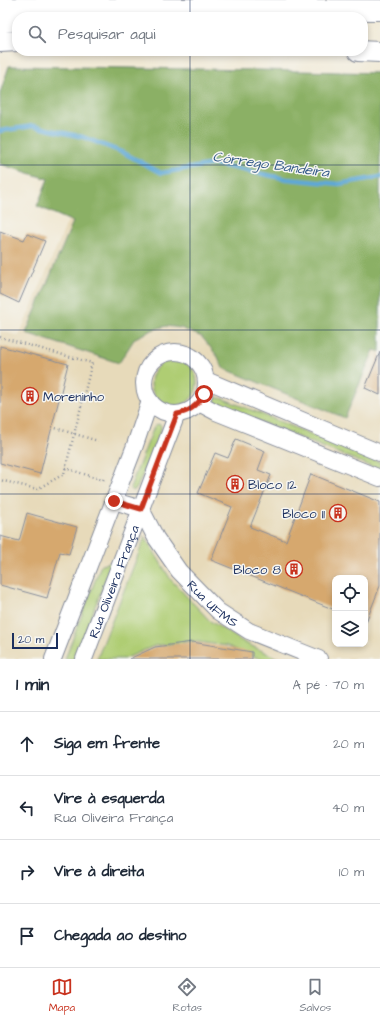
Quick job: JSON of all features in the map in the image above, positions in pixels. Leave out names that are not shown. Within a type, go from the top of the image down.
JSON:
[{"type":"main road","points":[[0,8],[380,10]]},
{"type":"main road","points":[[51,12],[61,9]]},
{"type":"main road","points":[[0,24],[12,21]]},
{"type":"main road","points":[[0,42],[12,41]]},
{"type":"main road","points":[[368,51],[380,52]]},
{"type":"street","points":[[176,352],[186,354],[194,359],[201,366],[206,380],[204,394],[199,403],[192,409],[177,414],[165,412],[157,408],[150,401],[146,393],[144,383],[146,373],[150,365],[157,358],[166,353],[176,352]]},
{"type":"street","points":[[206,380],[380,453]]},
{"type":"street","points":[[53,659],[125,472],[150,401]]},
{"type":"street","points":[[199,403],[216,412],[380,478]]},
{"type":"street","name":"Rua Oliveira França","points":[[84,659],[177,414]]},
{"type":"street","points":[[114,501],[141,509]]},
{"type":"street","name":"Rua UFMS","points":[[141,509],[156,538],[179,571],[218,610],[249,631],[319,659]]},
{"type":"path","points":[[0,337],[92,364],[64,474],[37,489],[0,480]]},
{"type":"path","points":[[52,427],[98,441]]},
{"type":"path","points":[[65,468],[103,480],[106,474],[114,471],[125,472]]},
{"type":"shaded area","points":[[9,66],[380,73],[380,659],[0,659],[0,331],[19,336],[81,190],[0,93]]},
{"type":"green space","points":[[9,66],[380,73],[380,352],[374,350],[345,418],[223,368],[218,357],[202,337],[181,328],[166,326],[152,330],[135,338],[119,363],[26,333],[73,222],[37,206],[48,179],[0,164],[0,93]]},
{"type":"green space","points":[[169,360],[179,360],[187,364],[193,370],[197,378],[197,388],[193,396],[187,402],[179,406],[169,406],[161,402],[155,396],[151,388],[151,378],[155,370],[161,364]]},
{"type":"green space","points":[[216,398],[224,399],[380,462],[380,470],[216,404]]},
{"type":"green space","points":[[159,424],[161,426],[161,430],[137,488],[133,491],[131,489],[131,485],[154,427]]},
{"type":"green space","points":[[145,537],[171,580],[210,621],[245,643],[280,659],[261,659],[227,646],[192,641],[154,646],[124,659],[97,659]]},
{"type":"green space","points":[[112,562],[75,659],[65,659],[101,565]]},
{"type":"building","points":[[0,231],[24,240],[27,234],[45,241],[19,303],[0,294]]},
{"type":"building","name":"Moreninho","points":[[0,346],[68,364],[40,474],[0,463]]},
{"type":"building","points":[[380,352],[380,395],[365,388]]},
{"type":"building","points":[[236,439],[265,451],[258,470],[271,475],[250,527],[286,541],[311,474],[380,502],[380,586],[368,617],[368,575],[332,575],[332,609],[211,560],[232,507],[198,493],[215,453],[228,458]]},
{"type":"building","points":[[27,513],[77,527],[69,554],[60,552],[47,598],[0,585],[0,536],[19,541]]},
{"type":"building","points":[[192,642],[252,652],[252,659],[129,659],[155,647]]},
{"type":"waterway","name":"Córrego Bandeira","points":[[0,131],[33,126],[83,137],[124,153],[161,173],[214,164],[287,179],[339,184],[380,177]]},
{"type":"place","name":"Moreninho","points":[[30,396]]},
{"type":"place","name":"Bloco 12","points":[[235,484]]},
{"type":"place","name":"Bloco 11","points":[[338,513]]},
{"type":"place","name":"Bloco 8","points":[[294,569]]},
{"type":"route","points":[[114,501],[141,509],[159,458],[177,414],[192,409],[199,403],[204,394]]}]
